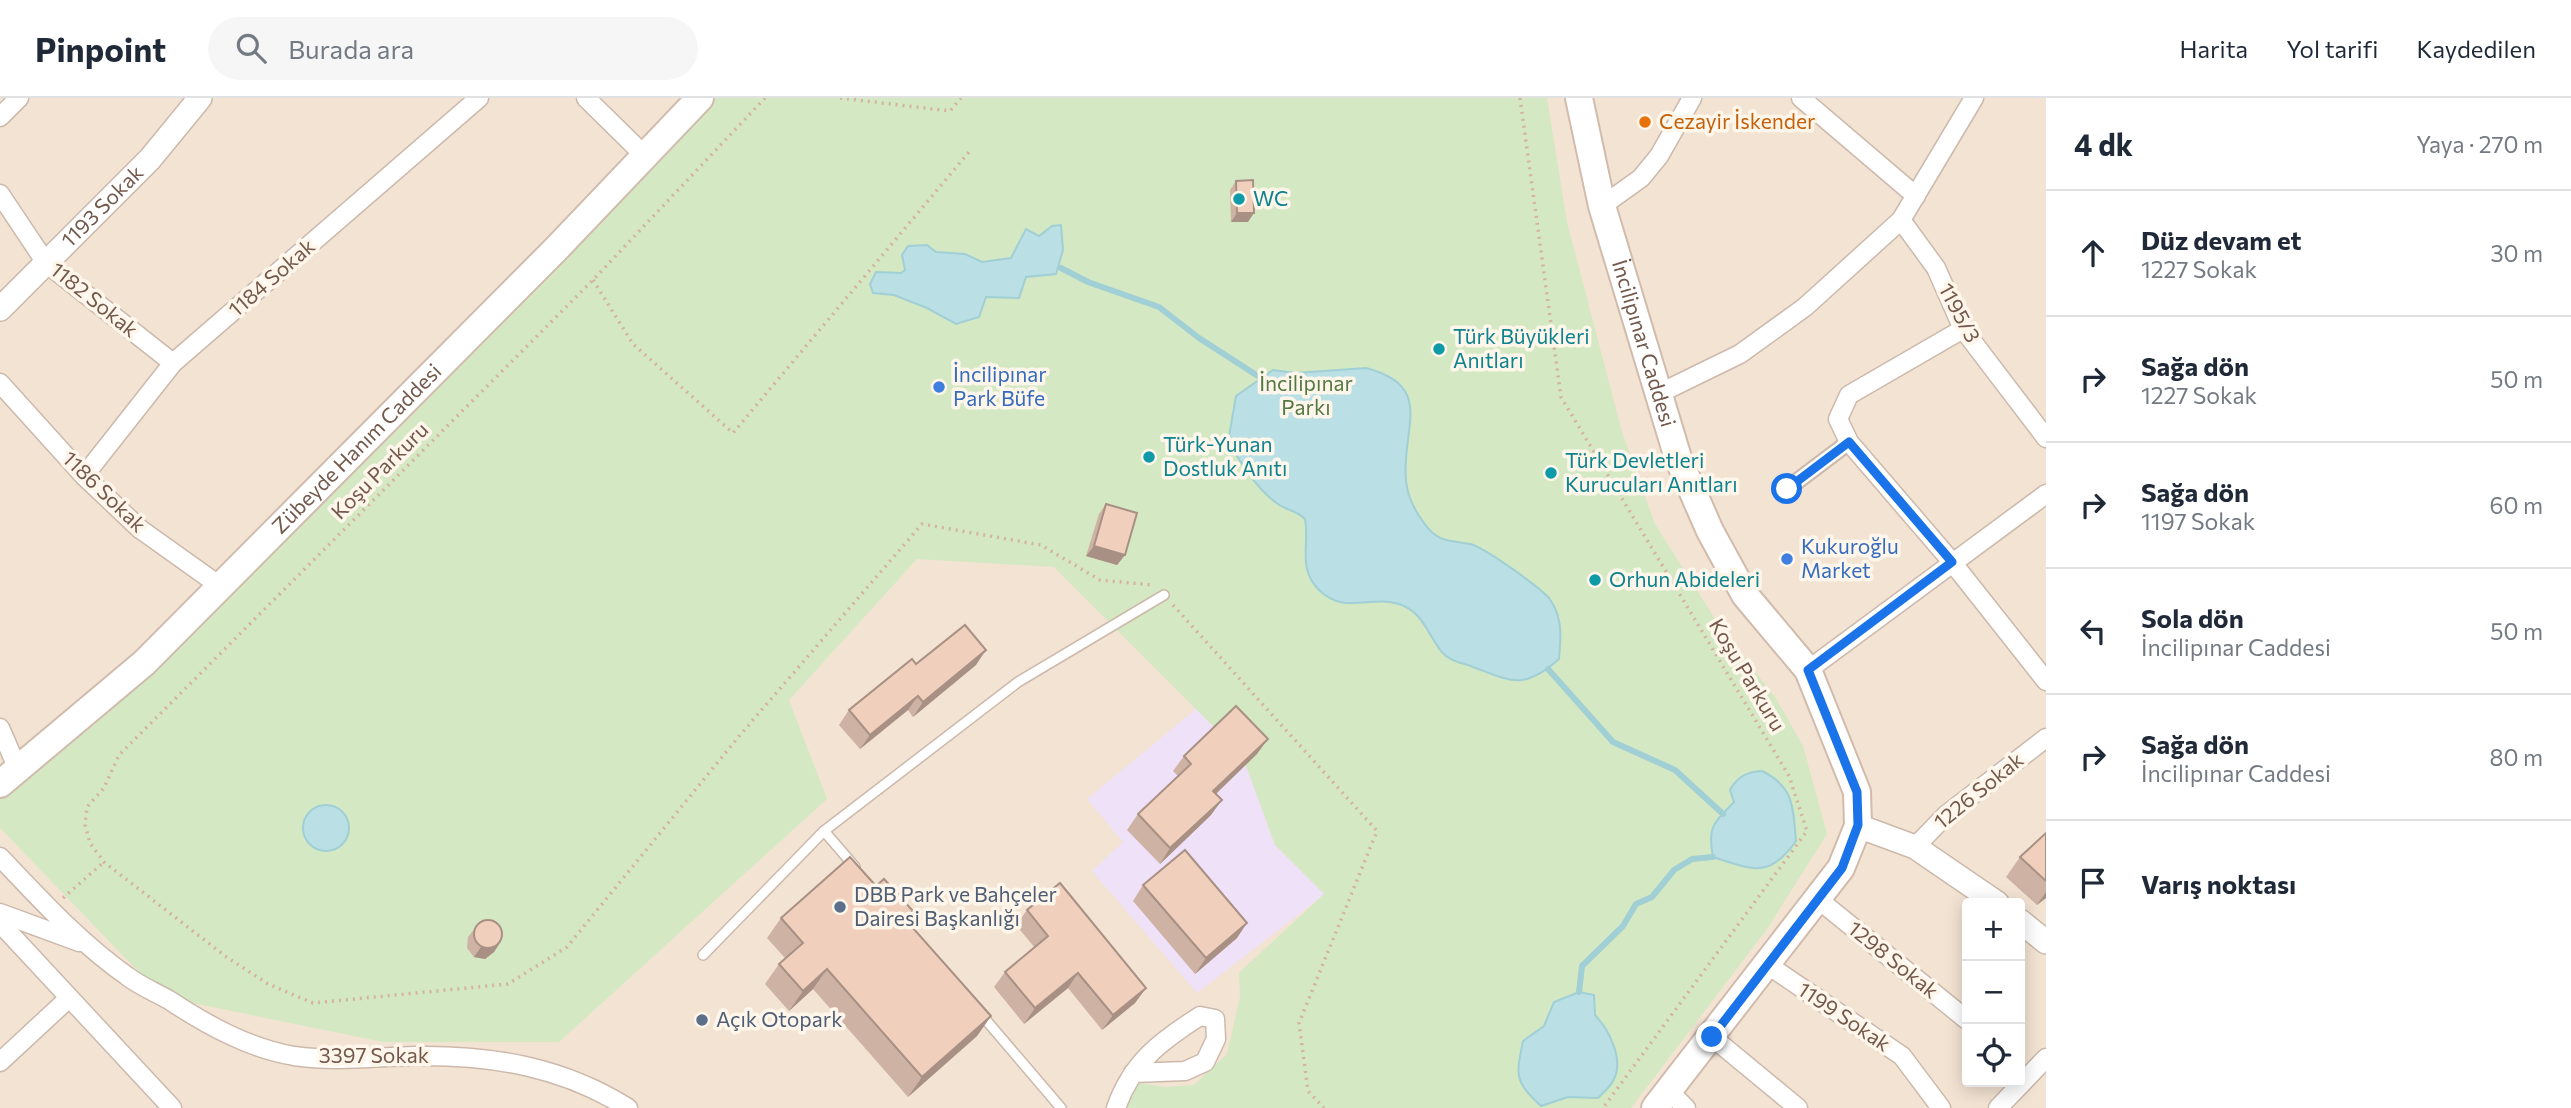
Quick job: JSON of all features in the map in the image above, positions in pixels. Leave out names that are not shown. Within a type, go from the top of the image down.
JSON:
[{"type":"main road","name":"Zübeyde Hanım Caddesi","points":[[9,776],[144,663],[646,157],[699,98]]},
{"type":"main road","name":"İncilipınar Caddesi","points":[[1579,98],[1602,206],[1678,458],[1710,531],[1745,595],[1808,670],[1857,792],[1858,825],[1842,868],[1712,1037],[1670,1102]]},
{"type":"street","points":[[0,117],[19,98]]},
{"type":"street","name":"1193 Sokak","points":[[0,309],[150,159],[200,98]]},
{"type":"street","points":[[586,98],[646,157]]},
{"type":"street","points":[[1602,206],[1641,177],[1659,156],[1692,98]]},
{"type":"street","points":[[1801,98],[1916,195]]},
{"type":"street","points":[[1658,394],[1740,354],[1805,307],[1901,220],[1974,98]]},
{"type":"street","name":"1184 Sokak","points":[[84,476],[173,363],[474,99]]},
{"type":"street","name":"1182 Sokak","points":[[0,194],[46,263],[173,363]]},
{"type":"street","name":"1195/3","points":[[1901,220],[1936,268],[1963,329],[2046,438]]},
{"type":"street","points":[[1963,329],[1849,395],[1838,419],[1849,442],[1952,562],[2046,681]]},
{"type":"street","name":"1186 Sokak","points":[[0,383],[84,476],[140,529],[220,586]]},
{"type":"street","points":[[1787,489],[1849,442]]},
{"type":"street","points":[[1808,670],[2046,494]]},
{"type":"street","points":[[0,728],[9,776]]},
{"type":"street","name":"1226 Sokak","points":[[1915,847],[1946,815],[2046,738]]},
{"type":"street","points":[[1858,825],[1915,847],[1990,898]]},
{"type":"street","points":[[0,857],[91,948]]},
{"type":"street","name":"1298 Sokak","points":[[1819,900],[1962,1016]]},
{"type":"street","points":[[0,913],[54,930],[91,948]]},
{"type":"street","points":[[0,923],[172,1108]]},
{"type":"street","points":[[2025,924],[2045,938]]},
{"type":"street","name":"3397 Sokak","points":[[91,948],[129,978],[208,1024],[267,1050],[338,1059],[457,1056],[520,1063],[595,1089],[628,1108]]},
{"type":"street","name":"1199 Sokak","points":[[1768,965],[1902,1056],[1940,1108]]},
{"type":"street","points":[[0,1062],[69,998]]},
{"type":"street","points":[[1116,1108],[1133,1073],[1156,1044],[1200,1016],[1215,1019],[1216,1039],[1205,1062],[1185,1071],[1133,1073]]},
{"type":"street","points":[[1712,1037],[1798,1108]]},
{"type":"street","points":[[1998,1108],[2027,1067],[2046,1058]]},
{"type":"lane","points":[[703,955],[824,831],[1018,682],[1164,595]]},
{"type":"lane","points":[[824,831],[859,872]]},
{"type":"lane","points":[[973,1005],[1061,1108]]},
{"type":"path","name":"Koşu Parkuru","points":[[125,881],[104,862],[90,843],[85,825],[86,807],[104,788],[119,755],[593,281],[765,98]]},
{"type":"path","points":[[840,98],[950,111],[961,98]]},
{"type":"path","name":"Koşu Parkuru","points":[[1520,98],[1560,397],[1789,776],[1807,831],[1603,1108]]},
{"type":"path","points":[[593,281],[633,344],[733,433],[969,152]]},
{"type":"path","points":[[51,909],[104,862]]},
{"type":"shaded area","points":[[0,98],[2046,98],[2046,1108],[0,1108]]},
{"type":"shaded area","points":[[1196,709],[1242,755],[1275,845],[1325,894],[1197,993],[1092,871],[1123,842],[1087,799]]},
{"type":"green space","name":"İncilipınar Parkı","points":[[710,98],[1547,98],[1567,222],[1622,432],[1655,524],[1717,622],[1777,700],[1803,746],[1827,834],[1767,929],[1631,1108],[1120,1108],[1138,1083],[1165,1087],[1194,1085],[1227,1054],[1240,997],[1239,973],[1324,894],[1275,845],[1242,755],[1054,567],[917,559],[789,700],[827,799],[559,1042],[383,1042],[163,997],[0,828],[0,784]]},
{"type":"water","points":[[1061,225],[1063,250],[1056,274],[1026,277],[1019,298],[986,297],[979,317],[956,324],[927,308],[894,295],[873,293],[870,284],[876,272],[901,273],[905,270],[902,255],[908,246],[927,245],[936,252],[965,254],[982,262],[1011,258],[1026,229],[1039,236],[1052,226]]},
{"type":"water","points":[[1366,368],[1388,376],[1401,386],[1408,398],[1410,427],[1406,461],[1407,486],[1412,503],[1424,523],[1439,537],[1470,544],[1498,559],[1534,585],[1553,604],[1560,627],[1559,659],[1547,669],[1527,679],[1498,676],[1444,655],[1414,612],[1399,604],[1348,603],[1328,597],[1312,582],[1308,573],[1305,519],[1281,506],[1265,493],[1228,442],[1236,396],[1273,370],[1296,373]]},
{"type":"water","points":[[1762,771],[1781,784],[1790,800],[1796,841],[1777,861],[1759,868],[1713,857],[1712,832],[1717,820],[1734,802],[1730,790],[1743,776]]},
{"type":"water","points":[[326,805],[343,811],[349,828],[343,845],[326,851],[309,845],[303,828],[309,811]]},
{"type":"water","points":[[1579,992],[1594,995],[1595,1015],[1614,1046],[1616,1073],[1613,1081],[1598,1098],[1568,1097],[1541,1106],[1526,1090],[1519,1077],[1523,1041],[1544,1026],[1554,1002]]},
{"type":"building","points":[[1253,180],[1254,213],[1237,213],[1236,181]]},
{"type":"building","points":[[1106,504],[1137,513],[1125,555],[1094,546]]},
{"type":"building","points":[[965,625],[986,650],[923,702],[918,696],[870,735],[849,710],[912,659],[916,664]]},
{"type":"building","points":[[1236,706],[1268,739],[1213,791],[1222,800],[1170,848],[1138,814],[1191,764],[1184,756]]},
{"type":"building","points":[[2046,833],[2046,881],[2020,857]]},
{"type":"building","points":[[1185,850],[1247,923],[1206,958],[1143,885]]},
{"type":"building","points":[[850,857],[876,886],[884,879],[913,911],[904,918],[991,1016],[922,1077],[827,969],[803,991],[779,964],[803,943],[781,918]]},
{"type":"building","points":[[1060,883],[1146,988],[1113,1015],[1078,973],[1035,1008],[1005,972],[1048,936],[1027,910]]},
{"type":"building","points":[[488,920],[498,924],[502,934],[498,944],[488,948],[478,944],[474,934],[478,924]]},
{"type":"waterway","points":[[1061,268],[1088,282],[1159,307],[1199,338],[1261,378]]},
{"type":"waterway","points":[[1548,669],[1613,742],[1675,770],[1723,814]]},
{"type":"waterway","points":[[1579,992],[1582,966],[1623,926],[1636,904],[1652,897],[1674,870],[1692,859],[1713,857]]},
{"type":"place","name":"Cezayir İskender","points":[[1645,122]]},
{"type":"place","name":"WC","points":[[1239,199]]},
{"type":"place","name":"Türk Büyükleri Anıtları","points":[[1439,349]]},
{"type":"place","name":"İncilipınar Park Büfe","points":[[939,387]]},
{"type":"place","name":"Türk-Yunan Dostluk Anıtı","points":[[1149,457]]},
{"type":"place","name":"Türk Devletleri Kurucuları Anıtları","points":[[1551,473]]},
{"type":"place","name":"Kukuroğlu Market","points":[[1787,559]]},
{"type":"place","name":"Orhun Abideleri","points":[[1595,580]]},
{"type":"place","name":"DBB Park ve Bahçeler Dairesi Başkanlığı","points":[[840,907]]},
{"type":"place","name":"Açık Otopark","points":[[702,1020]]},
{"type":"route","points":[[1712,1037],[1842,868],[1858,825],[1857,792],[1808,670],[1952,562],[1849,442],[1787,489]]}]
